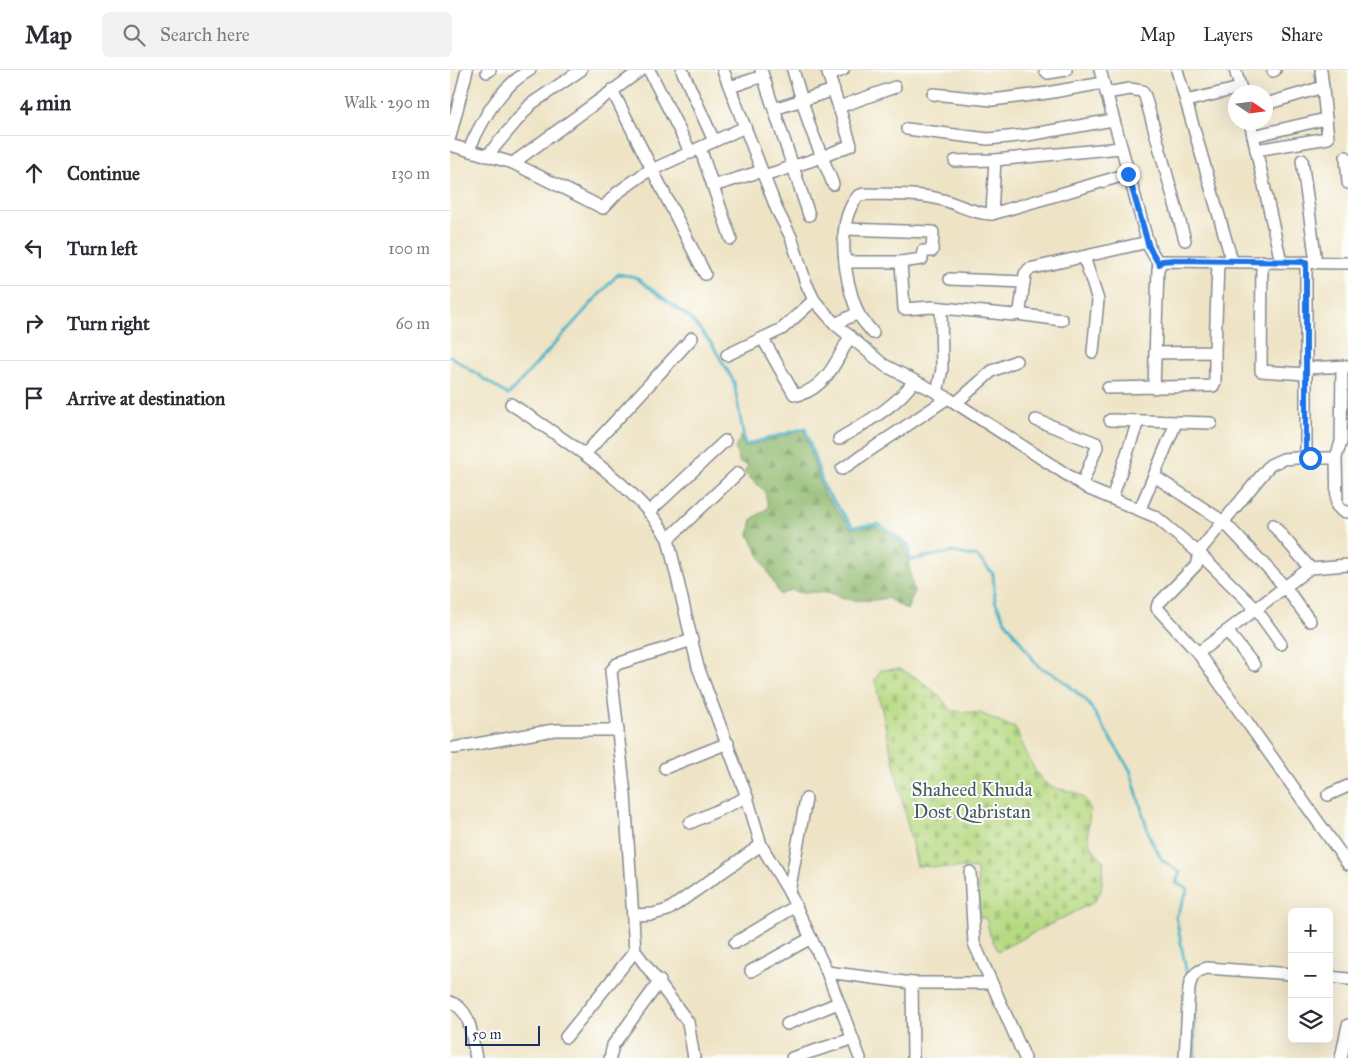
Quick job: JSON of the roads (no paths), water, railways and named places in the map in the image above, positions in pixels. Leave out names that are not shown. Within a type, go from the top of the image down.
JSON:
[{"type":"street","points":[[450,137],[467,70]]},
{"type":"street","points":[[470,149],[487,112],[513,81],[530,70]]},
{"type":"street","points":[[487,156],[531,104],[581,70]]},
{"type":"street","points":[[649,70],[695,150],[713,186],[731,239]]},
{"type":"street","points":[[682,70],[714,141]]},
{"type":"street","points":[[723,70],[814,300],[835,324],[884,365],[947,398],[1082,484],[1156,517],[1200,554],[1256,609],[1280,644]]},
{"type":"street","points":[[793,70],[822,158],[833,184]]},
{"type":"street","points":[[713,186],[822,158],[849,147],[851,144],[828,72],[843,70]]},
{"type":"street","points":[[1045,70],[1048,73],[1066,70]]},
{"type":"street","points":[[1100,70],[1148,242],[1159,264],[1154,388]]},
{"type":"street","points":[[1177,70],[1232,261]]},
{"type":"street","points":[[1235,70],[1240,85]]},
{"type":"street","points":[[1256,150],[1327,139],[1329,137],[1320,70]]},
{"type":"street","points":[[513,164],[635,72]]},
{"type":"street","points":[[730,87],[762,73],[808,215]]},
{"type":"street","points":[[839,107],[895,87]]},
{"type":"street","points":[[1273,102],[1323,87]]},
{"type":"street","points":[[933,94],[992,100],[1105,88],[1130,88],[1142,91],[1185,240]]},
{"type":"street","points":[[612,90],[705,274]]},
{"type":"street","points":[[774,108],[834,90]]},
{"type":"street","points":[[1186,101],[1228,93]]},
{"type":"street","points":[[1253,136],[1326,119]]},
{"type":"street","points":[[907,129],[988,139],[1114,120]]},
{"type":"street","points":[[450,145],[470,149],[513,164],[603,208],[624,187],[695,150],[745,127]]},
{"type":"street","points":[[1252,130],[1281,262]]},
{"type":"street","points":[[955,161],[995,160],[1121,148]]},
{"type":"street","points":[[1346,157],[1348,183]]},
{"type":"street","points":[[992,214],[995,160]]},
{"type":"street","points":[[1302,160],[1311,262],[1306,371],[1306,454],[1309,458]]},
{"type":"street","points":[[873,333],[858,313],[845,262],[843,243],[854,200],[864,194],[940,199],[980,213],[992,214],[1128,174]]},
{"type":"street","points":[[845,262],[901,262],[922,259],[923,251],[932,251],[933,232],[846,229]]},
{"type":"street","points":[[1017,314],[1028,269],[1148,242]]},
{"type":"street","points":[[1084,256],[1098,300],[1093,352]]},
{"type":"street","points":[[1159,264],[1162,261],[1175,260],[1348,263]]},
{"type":"street","points":[[1108,388],[1215,385],[1218,261]]},
{"type":"street","points":[[901,262],[904,309],[940,308],[1017,314],[1062,320]]},
{"type":"street","points":[[1262,262],[1261,371],[1306,371],[1345,367],[1341,442],[1335,460],[1337,463],[1337,506],[1342,511],[1348,512]]},
{"type":"street","points":[[950,279],[1024,282]]},
{"type":"street","points":[[727,355],[782,329],[814,300]]},
{"type":"street","points":[[940,308],[942,369],[947,398]]},
{"type":"street","points":[[835,324],[858,313]]},
{"type":"street","points":[[763,339],[794,394],[798,395],[818,384],[831,371],[850,336]]},
{"type":"street","points":[[585,454],[692,338]]},
{"type":"street","points":[[1155,353],[1215,353]]},
{"type":"street","points":[[842,468],[947,398],[992,371],[1016,361]]},
{"type":"street","points":[[839,440],[894,404],[903,396],[914,381]]},
{"type":"street","points":[[511,404],[585,454],[649,512],[659,524],[668,540],[698,667],[748,797],[761,845],[789,892],[827,972],[860,1058]]},
{"type":"street","points":[[1036,420],[1096,443],[1097,447],[1082,484]]},
{"type":"street","points":[[1110,420],[1211,423]]},
{"type":"street","points":[[1112,498],[1138,422]]},
{"type":"street","points":[[1140,509],[1176,423]]},
{"type":"street","points":[[649,512],[725,441]]},
{"type":"street","points":[[1335,460],[1283,458],[1270,465],[1200,554],[1196,565],[1157,606],[1158,610],[1198,653],[1348,864]]},
{"type":"street","points":[[668,540],[738,473]]},
{"type":"street","points":[[1154,476],[1224,522],[1285,587],[1310,621]]},
{"type":"street","points":[[1273,525],[1310,568]]},
{"type":"street","points":[[1198,653],[1310,568],[1348,564]]},
{"type":"street","points":[[1227,631],[1254,665]]},
{"type":"street","points":[[692,640],[613,667],[611,672],[625,794],[635,951],[660,981],[688,1022],[694,1058]]},
{"type":"street","points":[[454,748],[554,730],[618,730]]},
{"type":"street","points":[[665,768],[728,742]]},
{"type":"street","points":[[1328,794],[1348,786]]},
{"type":"street","points":[[690,823],[748,797]]},
{"type":"street","points":[[789,892],[806,799]]},
{"type":"street","points":[[633,914],[653,914],[668,910],[761,845]]},
{"type":"street","points":[[970,872],[973,937],[990,983],[1025,1058]]},
{"type":"street","points":[[735,943],[796,906]]},
{"type":"street","points":[[751,971],[811,938]]},
{"type":"street","points":[[566,1037],[635,951]]},
{"type":"street","points":[[1185,1058],[1189,988],[1192,977],[1200,970],[1206,968],[1288,974]]},
{"type":"street","points":[[827,972],[912,983],[990,983]]},
{"type":"street","points":[[1333,977],[1348,979]]},
{"type":"street","points":[[610,1058],[613,1045],[660,981]]},
{"type":"street","points":[[912,983],[913,1058]]},
{"type":"street","points":[[450,1002],[459,1007],[468,1017],[476,1058]]},
{"type":"street","points":[[787,1024],[838,1003]]},
{"type":"street","points":[[1340,1058],[1348,1025]]},
{"type":"street","points":[[792,1058],[852,1039]]},
{"type":"waterway","points":[[450,356],[508,395],[618,274],[635,277],[690,318],[712,344],[734,382],[745,445],[805,428],[825,490],[853,527],[878,524],[908,545],[910,560],[953,552],[978,557],[993,574],[995,601],[1004,619],[1038,666],[1059,677],[1087,701],[1130,770],[1150,838],[1162,860],[1180,872],[1176,883],[1188,889],[1176,917],[1187,975]]},
{"type":"waterway","points":[[1194,994],[1195,1058]]},
{"type":"park label","name":"Shaheed Khuda Dost Qabristan","points":[[972,800]]}]
